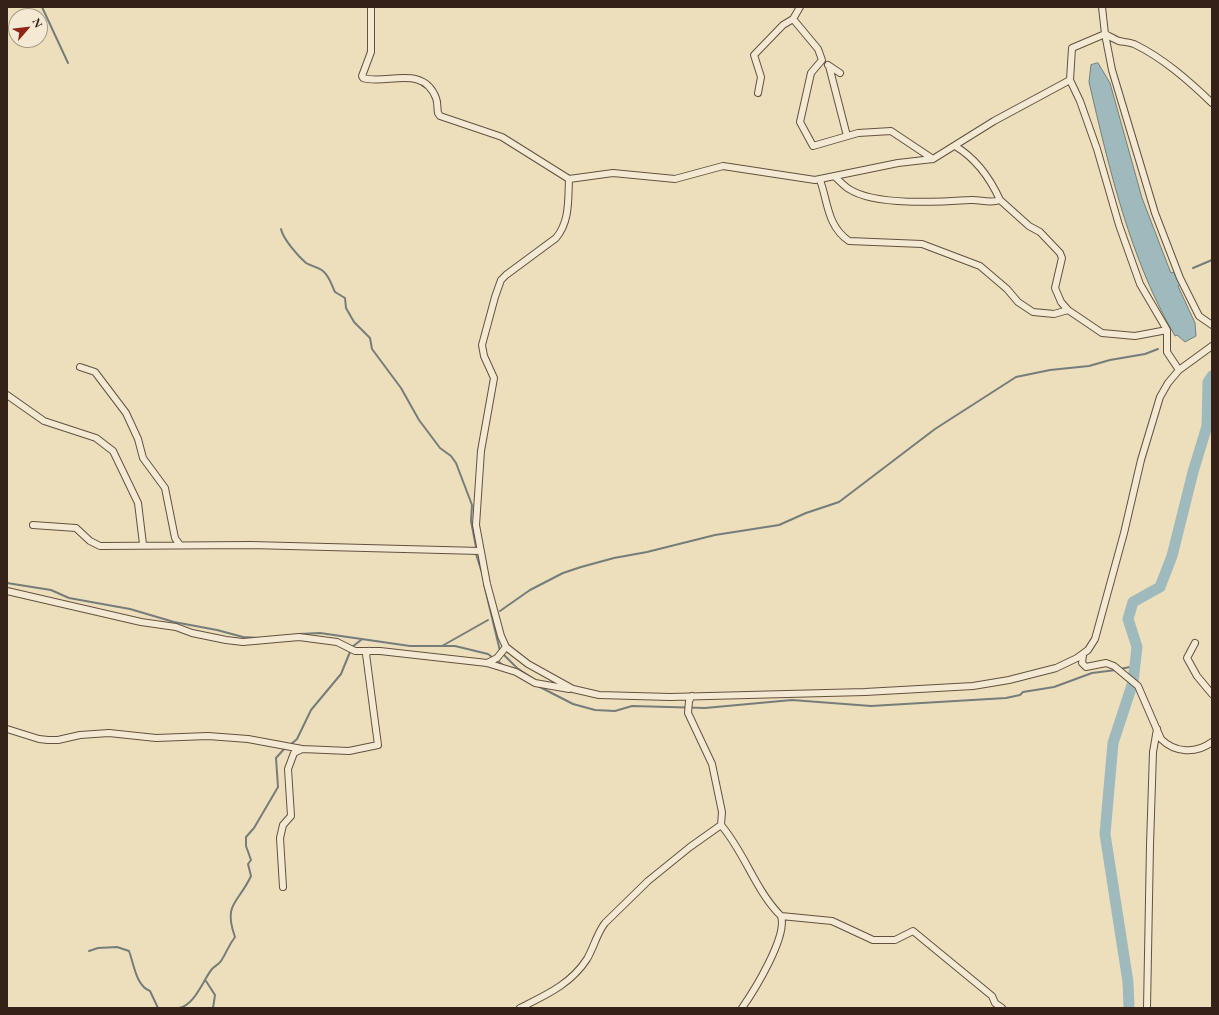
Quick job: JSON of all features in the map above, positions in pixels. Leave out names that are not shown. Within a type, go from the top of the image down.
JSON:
[{"type":"street","points":[[371,7],[371,52],[362,76],[363,78],[402,78],[422,81],[429,86],[435,95],[438,102],[438,113],[440,116],[502,137],[569,179],[613,173],[675,179],[723,166],[820,180],[898,163],[933,159],[994,121],[1070,80]]},
{"type":"street","points":[[758,93],[761,77],[754,55],[783,24],[792,19],[800,7]]},
{"type":"street","points":[[1102,7],[1105,34],[1112,70],[1155,213],[1180,278],[1199,316],[1212,325]]},
{"type":"street","points":[[792,19],[818,49],[822,60],[840,73]]},
{"type":"street","points":[[1179,370],[1167,352],[1167,330],[1140,284],[1119,225],[1097,149],[1080,101],[1070,80],[1072,48],[1105,34],[1118,40],[1133,43],[1167,63],[1212,103]]},
{"type":"street","points":[[822,60],[811,72],[800,122],[813,146],[858,133],[891,132],[933,159]]},
{"type":"street","points":[[829,66],[847,136]]},
{"type":"street","points":[[955,146],[968,154],[979,164],[1000,200],[1030,226],[1040,232],[1060,253],[1062,258],[1055,288],[1061,302],[1068,310],[1102,333],[1135,336],[1167,330]]},
{"type":"street","points":[[835,177],[849,189],[869,197],[926,202],[972,200],[988,202],[1000,200]]},
{"type":"street","points":[[569,179],[566,223],[562,231],[556,238],[501,280],[482,345],[484,356],[494,378],[484,430],[476,525],[493,610],[506,647],[528,664],[573,689]]},
{"type":"street","points":[[820,180],[831,219],[836,229],[848,241],[927,246],[980,266],[1007,289],[1018,302],[1033,312],[1054,314],[1068,310]]},
{"type":"street","points":[[7,591],[141,622],[176,627],[192,633],[226,640],[243,642],[300,637],[337,642],[355,651],[380,651],[487,662],[516,672],[535,683],[573,689],[586,693],[612,695],[692,696],[865,692],[973,686],[1004,681],[1056,668],[1083,655],[1092,646],[1153,418],[1164,388],[1179,370],[1212,346]]},
{"type":"street","points":[[80,368],[91,370],[99,376],[105,387],[121,404],[138,439],[143,458],[163,482],[175,538],[180,545]]},
{"type":"street","points":[[7,395],[44,421],[96,438],[113,451],[138,504],[143,544]]},
{"type":"street","points":[[33,525],[76,528],[90,541],[100,546],[143,544],[480,551]]},
{"type":"street","points":[[1195,643],[1187,658],[1197,676],[1212,694]]},
{"type":"street","points":[[487,662],[497,658],[506,647]]},
{"type":"street","points":[[7,729],[39,739],[48,740],[58,740],[80,735],[109,733],[156,738],[222,737],[248,739],[302,749],[349,751],[378,745],[366,654],[369,651]]},
{"type":"street","points":[[1083,655],[1082,663],[1086,667],[1106,663],[1114,666],[1138,686],[1161,739],[1173,748],[1196,750],[1212,742]]},
{"type":"street","points":[[692,696],[689,701],[688,713],[712,764],[722,812],[721,826],[738,850],[767,899],[781,916],[783,923],[775,949],[758,983],[742,1008]]},
{"type":"street","points":[[1148,1008],[1148,890],[1153,752],[1157,729]]},
{"type":"street","points":[[283,887],[280,838],[283,825],[291,816],[292,810],[288,769],[294,753],[302,749]]},
{"type":"street","points":[[520,1008],[561,987],[587,959],[600,929],[605,923],[670,863],[721,826]]},
{"type":"street","points":[[781,916],[832,921],[873,940],[895,940],[913,931],[987,992],[1002,1008]]},
{"type":"water","points":[[1098,63],[1110,83],[1142,198],[1171,273],[1174,272],[1180,284],[1178,286],[1195,323],[1196,336],[1185,342],[1177,335],[1175,336],[1159,307],[1145,276],[1133,244],[1113,180],[1089,82],[1091,65]]},
{"type":"waterway","points":[[42,7],[68,63]]},
{"type":"waterway","points":[[281,229],[282,233],[299,256],[306,263],[323,271],[329,278],[335,292],[345,298],[346,308],[354,322],[370,338],[372,349],[401,388],[419,420],[440,448],[451,456],[456,463],[472,505],[471,521],[476,547]]},
{"type":"waterway","points":[[1193,268],[1212,260]]},
{"type":"waterway","points":[[500,611],[530,590],[563,573],[581,567],[715,535],[779,525],[806,513],[839,502],[935,429],[1016,377],[1050,370],[1089,366],[1110,360],[1145,354],[1158,349]]},
{"type":"waterway","points":[[1129,1008],[1128,982],[1105,834],[1113,743],[1133,682],[1137,647],[1128,619],[1133,602],[1160,587],[1172,556],[1193,472],[1207,426],[1208,382],[1212,376]]},
{"type":"waterway","points":[[476,554],[483,576]]},
{"type":"waterway","points":[[7,583],[51,590],[69,598],[130,609],[174,622],[217,630],[243,637],[259,638]]},
{"type":"waterway","points":[[484,584],[500,651],[517,668],[532,678]]},
{"type":"waterway","points":[[442,646],[488,620]]},
{"type":"waterway","points":[[299,634],[320,633],[410,646],[455,646],[488,654],[503,665]]},
{"type":"waterway","points":[[290,745],[297,739],[311,710],[341,674],[352,647],[361,640]]},
{"type":"waterway","points":[[1120,669],[1135,666]]},
{"type":"waterway","points":[[536,685],[573,704],[595,710],[615,711],[632,706],[705,708],[792,700],[871,706],[1006,698],[1020,695],[1023,692],[1054,687],[1092,673],[1116,670]]},
{"type":"waterway","points":[[179,1008],[190,1002],[198,992],[212,969],[221,961],[235,937],[232,926],[231,910],[251,876],[248,864],[251,860],[246,846],[246,837],[254,828],[278,787],[276,758],[285,748]]},
{"type":"waterway","points":[[89,951],[98,948],[117,947],[129,951],[139,980],[145,988],[150,991],[158,1008]]},
{"type":"waterway","points":[[206,981],[215,995],[213,1008]]}]
